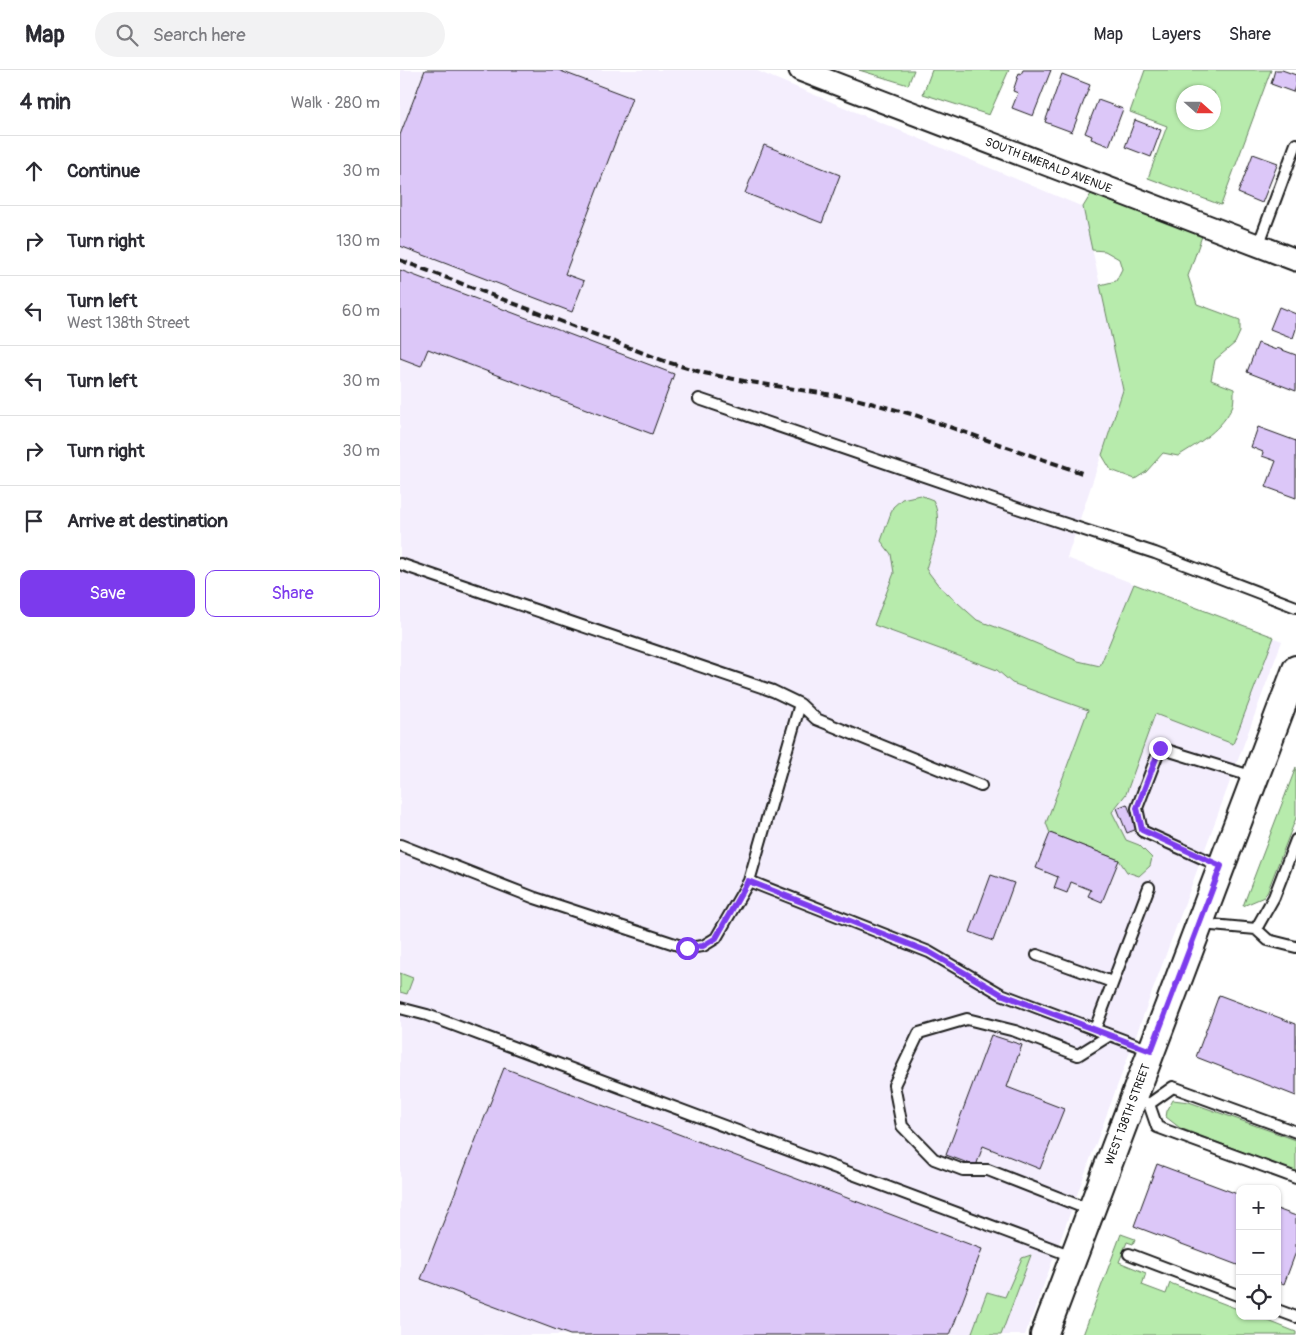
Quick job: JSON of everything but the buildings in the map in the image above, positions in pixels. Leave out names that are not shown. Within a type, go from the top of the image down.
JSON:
[{"type":"street","name":"SOUTH EMERALD AVENUE","points":[[800,70],[1296,260]]},
{"type":"street","name":"WEST 138TH STREET","points":[[1044,1335],[1091,1210],[1142,1100],[1151,1051],[1296,669]]},
{"type":"lane","points":[[1258,246],[1296,144]]},
{"type":"lane","points":[[699,399],[1020,509],[1156,553],[1296,607]]},
{"type":"lane","points":[[400,564],[773,691],[800,704],[816,719],[981,786]]},
{"type":"lane","points":[[400,845],[535,898],[687,948],[703,946],[716,938],[748,881],[800,704]]},
{"type":"lane","points":[[1221,866],[1142,830],[1137,808],[1160,748],[1255,778]]},
{"type":"lane","points":[[1256,929],[1274,897],[1296,840]]},
{"type":"lane","points":[[748,881],[929,952],[1001,994],[1151,1051]]},
{"type":"lane","points":[[1095,1029],[1149,887]]},
{"type":"lane","points":[[1199,924],[1256,929],[1268,940],[1296,947]]},
{"type":"lane","points":[[1037,955],[1112,982]]},
{"type":"lane","points":[[400,1008],[436,1018],[1073,1256]]},
{"type":"lane","points":[[1091,1210],[988,1170],[963,1170],[934,1159],[902,1126],[894,1085],[919,1034],[967,1019],[1015,1031],[1078,1055],[1110,1035]]},
{"type":"lane","points":[[1296,1132],[1173,1087],[1142,1100],[1157,1127],[1296,1178]]},
{"type":"lane","points":[[1129,1254],[1236,1294]]},
{"type":"lane","points":[[1281,1311],[1296,1317]]},
{"type":"shaded area","points":[[400,70],[755,70],[1083,207],[1123,390],[1067,558],[1282,641],[1025,1335],[400,1335]]},
{"type":"green space","points":[[859,70],[914,70],[908,85]]},
{"type":"green space","points":[[932,70],[1009,70],[989,115],[923,94]]},
{"type":"green space","points":[[1145,70],[1271,70],[1221,205],[1148,178],[1167,126],[1130,112]]},
{"type":"green space","points":[[1091,194],[1202,236],[1188,276],[1197,304],[1240,320],[1240,332],[1235,343],[1215,360],[1211,380],[1234,389],[1233,405],[1229,414],[1217,428],[1202,440],[1178,456],[1163,453],[1146,472],[1135,479],[1111,470],[1102,455],[1123,390],[1100,285],[1116,281],[1122,269],[1119,259],[1105,251],[1092,250],[1083,207]]},
{"type":"green space","points":[[920,495],[933,500],[936,508],[936,534],[926,569],[939,586],[977,620],[1078,661],[1100,666],[1134,584],[1274,637],[1233,744],[1155,714],[1126,794],[1112,812],[1126,840],[1139,845],[1152,858],[1150,866],[1139,876],[1127,872],[1119,860],[1050,833],[1046,823],[1088,710],[1012,683],[997,670],[874,625],[894,573],[891,554],[881,541],[893,507],[902,499]]},
{"type":"green space","points":[[1296,767],[1296,818],[1264,897],[1243,906]]},
{"type":"green space","points":[[400,973],[413,978],[407,994],[400,992]]},
{"type":"green space","points":[[1173,1100],[1189,1102],[1296,1140],[1296,1172],[1180,1128],[1166,1117]]},
{"type":"green space","points":[[1121,1234],[1135,1239],[1133,1244],[1127,1242],[1119,1262],[1146,1273],[1142,1285],[1166,1294],[1170,1283],[1236,1308],[1236,1320],[1266,1320],[1296,1332],[1296,1335],[1083,1335]]},
{"type":"green space","points":[[1031,1255],[1001,1335],[971,1335],[987,1292],[1005,1297],[1022,1258]]},
{"type":"railway","points":[[400,260],[667,362],[704,373],[744,381],[852,398],[915,415],[1082,473]]},
{"type":"route","points":[[687,948],[703,946],[716,938],[748,881],[929,952],[1001,994],[1151,1051],[1221,866],[1142,830],[1137,808],[1160,748]]}]
